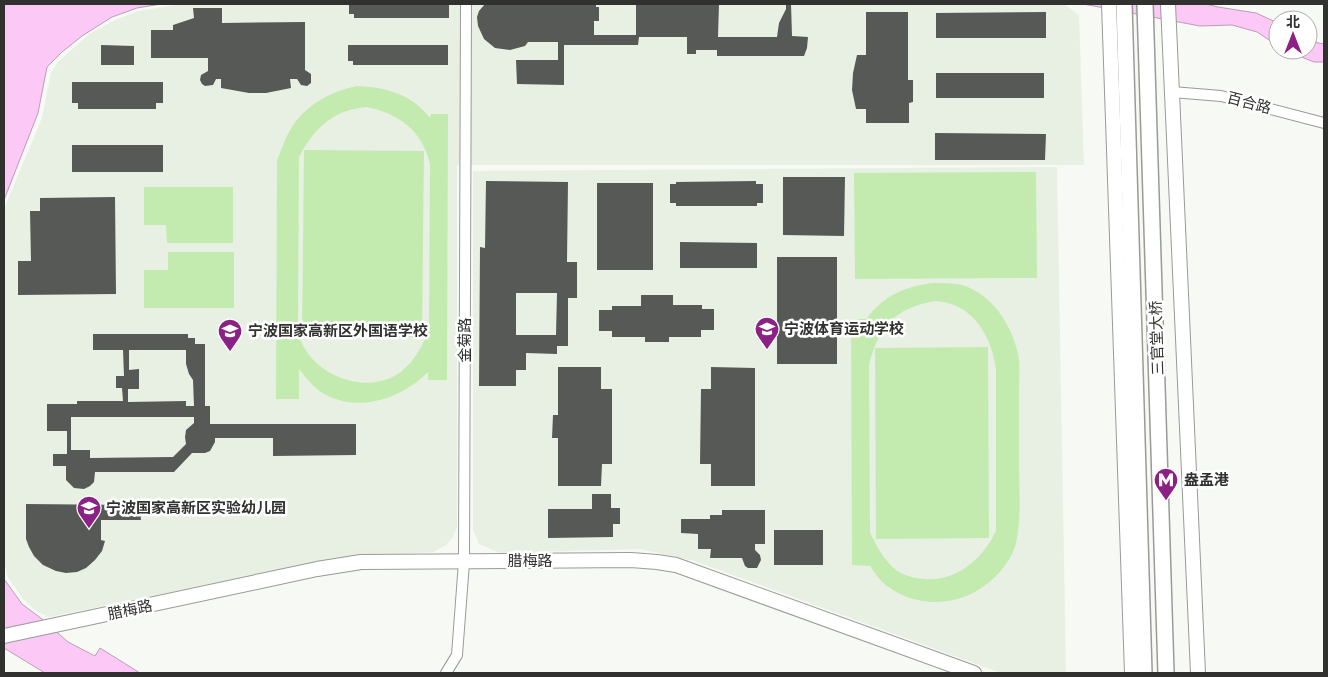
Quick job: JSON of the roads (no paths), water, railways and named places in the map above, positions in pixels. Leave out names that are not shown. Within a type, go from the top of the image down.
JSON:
[{"type":"main road","name":"三官堂大桥","points":[[1124,4],[1144,673]]},
{"type":"main road","name":"三官堂大桥","points":[[1145,4],[1166,673]]},
{"type":"street","name":"金菊路","points":[[446,673],[456,656],[464,562],[466,4]]},
{"type":"street","points":[[1108,4],[1132,673]]},
{"type":"street","points":[[1168,4],[1198,673]]},
{"type":"street","name":"百合路","points":[[1172,92],[1222,96],[1324,123]]},
{"type":"street","name":"腊梅路","points":[[4,636],[361,562],[631,560],[676,565],[974,673]]},
{"type":"place","name":"宁波体育运动学校","points":[[767,350]]},
{"type":"place","name":"宁波国家高新区外国语学校","points":[[230,352]]},
{"type":"place","name":"盎孟港","points":[[1166,501]]},
{"type":"place","name":"宁波国家高新区实验幼儿园","points":[[89,529]]}]
